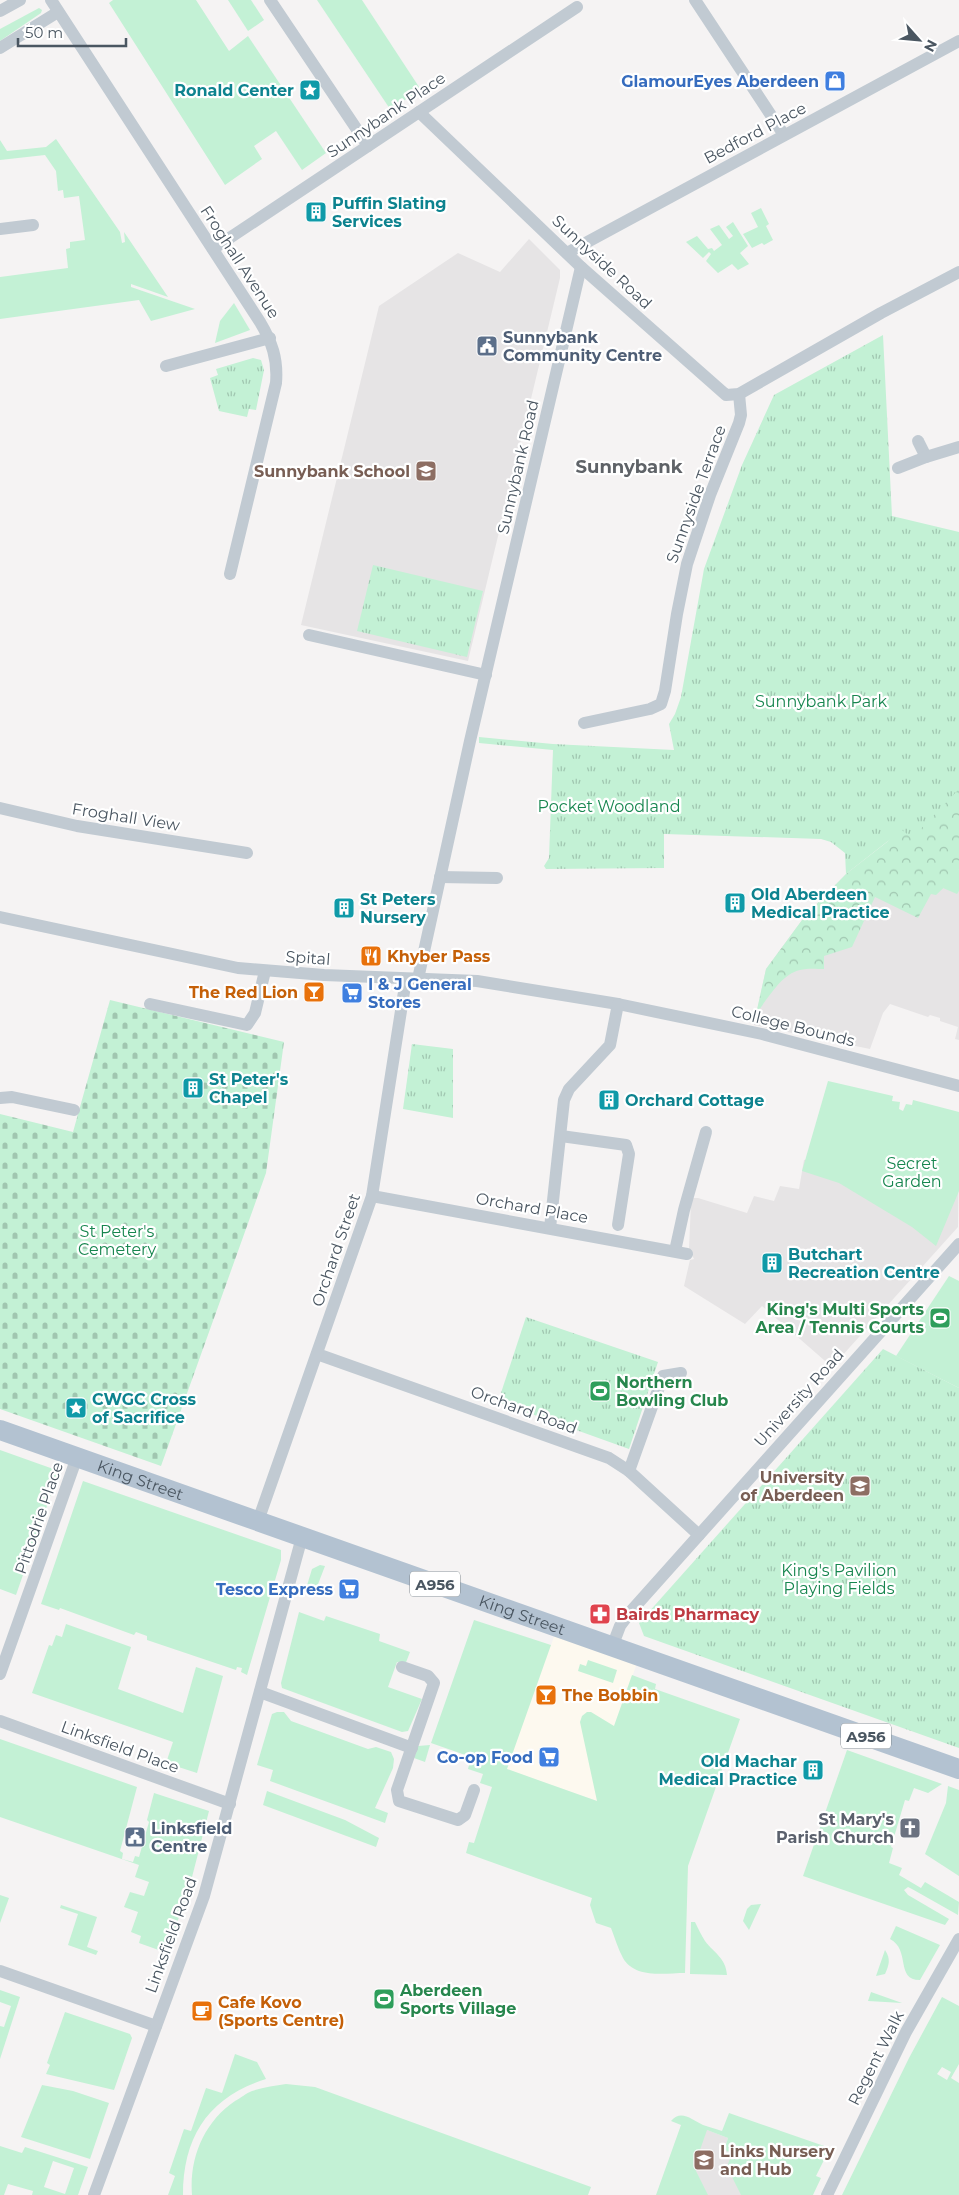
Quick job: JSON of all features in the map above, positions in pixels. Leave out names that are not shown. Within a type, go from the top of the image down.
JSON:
[{"type":"main road","name":"King Street","points":[[0,1430],[959,1769]]},
{"type":"street","points":[[0,11],[20,0]]},
{"type":"street","name":"Froghall Avenue","points":[[51,0],[270,338],[276,356],[276,383],[230,574]]},
{"type":"street","points":[[270,0],[368,146]]},
{"type":"street","points":[[696,0],[784,135]]},
{"type":"street","name":"Sunnybank Place","points":[[213,249],[576,7]]},
{"type":"street","points":[[0,48],[58,12]]},
{"type":"street","name":"Bedford Place","points":[[567,253],[959,41]]},
{"type":"street","name":"Sunnyside Road","points":[[419,112],[581,267],[720,392],[726,395],[739,394]]},
{"type":"street","points":[[0,229],[33,224]]},
{"type":"street","name":"Sunnybank Road","points":[[412,979],[440,877],[581,267]]},
{"type":"street","points":[[739,394],[959,272]]},
{"type":"street","points":[[166,366],[270,338]]},
{"type":"street","name":"Sunnyside Terrace","points":[[584,723],[650,710],[661,704],[665,691],[687,564],[710,495],[739,423],[741,415],[739,394]]},
{"type":"street","points":[[918,441],[926,456]]},
{"type":"street","points":[[898,468],[926,456],[959,447]]},
{"type":"street","points":[[309,635],[486,675]]},
{"type":"street","name":"Froghall View","points":[[0,808],[76,826],[247,852]]},
{"type":"street","points":[[440,877],[497,878]]},
{"type":"street","name":"Spital","points":[[0,917],[214,964],[265,971],[477,982],[618,1004]]},
{"type":"street","points":[[150,1004],[247,1025],[255,1014],[265,971]]},
{"type":"street","name":"Orchard Street","points":[[258,1521],[372,1196],[412,979]]},
{"type":"street","points":[[550,1228],[566,1094],[610,1045],[618,1004]]},
{"type":"street","name":"College Bounds","points":[[618,1004],[762,1034],[959,1086]]},
{"type":"street","points":[[0,1098],[12,1097],[74,1110]]},
{"type":"street","name":"Orchard Place","points":[[372,1196],[681,1253],[690,1186],[706,1132]]},
{"type":"street","points":[[561,1136],[626,1146],[629,1154],[618,1225]]},
{"type":"street","name":"University Road","points":[[612,1646],[620,1626],[628,1615],[959,1244]]},
{"type":"street","name":"Orchard Road","points":[[317,1354],[609,1458],[629,1471],[699,1535]]},
{"type":"street","points":[[629,1471],[663,1376],[681,1373]]},
{"type":"street","name":"Pittodrie Place","points":[[0,1674],[77,1457]]},
{"type":"street","name":"Linksfield Road","points":[[94,2195],[204,1896],[302,1537]]},
{"type":"street","points":[[402,1668],[428,1676],[434,1684],[398,1790],[399,1801],[458,1820],[465,1815],[474,1790]]},
{"type":"street","points":[[260,1692],[412,1748]]},
{"type":"street","name":"Linksfield Place","points":[[0,1721],[230,1804]]},
{"type":"street","name":"Regent Walk","points":[[827,2195],[906,2032],[959,1940]]},
{"type":"street","points":[[0,1971],[156,2026]]},
{"type":"shaded area","name":"Sunnybank School","points":[[529,239],[560,270],[560,278],[468,661],[301,625],[379,306],[458,253],[500,272]]},
{"type":"shaded area","points":[[959,789],[959,1040],[955,1039],[958,1027],[940,1021],[940,1018],[930,1015],[928,1017],[890,1004],[883,1013],[870,1049],[754,1025],[766,969],[805,916],[846,874]]},
{"type":"shaded area","points":[[959,1135],[958,1227],[832,1367],[762,1306],[745,1324],[684,1286],[690,1260],[694,1259],[689,1249],[691,1202],[693,1198],[747,1213],[754,1196],[774,1201],[780,1186],[799,1189],[804,1160]]},
{"type":"shaded area","points":[[557,1629],[639,1658],[605,1751],[597,1801],[503,1768],[538,1641],[551,1645]]},
{"type":"shaded area","name":"Links Nursery and Hub","points":[[689,2123],[728,2138],[724,2150],[732,2153],[752,2195],[668,2195]]},
{"type":"green space","points":[[113,0],[196,0],[229,51],[248,36],[326,153],[302,170],[276,131],[254,146],[262,159],[225,185],[109,3]]},
{"type":"green space","points":[[228,0],[251,0],[264,20],[248,31]]},
{"type":"green space","points":[[317,0],[362,0],[421,90],[390,109]]},
{"type":"green space","points":[[39,8],[42,10],[41,13],[0,41],[0,29]]},
{"type":"green space","points":[[56,139],[120,232],[122,243],[125,242],[124,232],[168,297],[131,284],[131,287],[195,309],[151,321],[139,300],[0,319],[0,277],[68,268],[66,249],[70,248],[70,242],[85,240],[79,196],[64,198],[63,190],[58,191],[56,171],[45,155],[0,160],[0,140],[7,151],[46,147]]},
{"type":"green space","points":[[761,208],[769,224],[766,226],[773,240],[752,248],[743,234],[758,227],[751,213]]},
{"type":"green space","points":[[733,222],[748,246],[740,253],[749,264],[738,270],[732,264],[718,273],[706,261],[711,254],[709,252],[703,258],[686,242],[697,236],[708,249],[712,248],[714,251],[722,245],[710,229],[719,225],[729,239],[733,236],[726,227]]},
{"type":"green space","points":[[234,303],[250,330],[215,343],[220,321]]},
{"type":"green space","name":"Sunnybank Park","points":[[883,335],[892,516],[959,532],[959,789],[912,838],[902,830],[846,874],[845,853],[831,842],[821,839],[664,834],[664,868],[546,869],[544,866],[549,858],[553,750],[479,743],[479,737],[553,744],[674,750],[669,724],[681,697],[704,569],[742,465],[774,395]]},
{"type":"green space","points":[[253,358],[261,360],[264,370],[256,410],[249,409],[247,417],[219,411],[210,378],[218,375],[216,369]]},
{"type":"green space","points":[[373,565],[483,591],[467,657],[357,631]]},
{"type":"green space","points":[[959,757],[959,869],[953,879],[936,895],[931,894],[918,918],[875,897],[852,947],[824,956],[824,969],[793,972],[775,988],[756,1014],[766,969],[805,916],[846,874],[887,842]]},
{"type":"green space","points":[[959,869],[959,891],[957,894],[943,888]]},
{"type":"green space","name":"St Peter's Cemetery","points":[[110,1000],[284,1042],[266,1173],[161,1466],[0,1409],[0,1114],[73,1132]]},
{"type":"green space","points":[[412,1044],[453,1049],[453,1118],[403,1109]]},
{"type":"green space","name":"Secret Garden","points":[[828,1081],[893,1096],[892,1101],[900,1102],[899,1109],[903,1111],[906,1104],[912,1105],[913,1100],[959,1112],[959,1191],[936,1246],[912,1227],[839,1183],[802,1171]]},
{"type":"green space","name":"King's Multi Sports Area / Tennis Courts","points":[[949,1276],[959,1281],[959,1388],[896,1356]]},
{"type":"green space","points":[[526,1317],[658,1362],[629,1449],[498,1402]]},
{"type":"green space","name":"King's Pavilion Playing Fields","points":[[883,1349],[959,1388],[959,1748],[644,1636],[639,1623]]},
{"type":"green space","points":[[0,1450],[59,1471],[16,1595],[0,1589]]},
{"type":"green space","points":[[83,1481],[281,1550],[281,1560],[247,1675],[241,1672],[242,1668],[237,1667],[236,1670],[147,1640],[147,1636],[136,1632],[134,1635],[60,1608],[59,1610],[41,1604]]},
{"type":"green space","points":[[320,1565],[325,1566],[315,1592],[305,1592],[312,1569]]},
{"type":"green space","points":[[299,1612],[324,1621],[326,1616],[380,1634],[379,1641],[410,1652],[405,1665],[397,1662],[388,1687],[422,1699],[408,1731],[402,1732],[282,1688],[281,1683]]},
{"type":"green space","points":[[474,1620],[551,1645],[507,1769],[597,1801],[580,1722],[582,1716],[587,1712],[591,1712],[614,1726],[632,1675],[656,1684],[655,1689],[740,1719],[688,1866],[685,1973],[660,1974],[643,1972],[628,1965],[621,1955],[611,1928],[596,1923],[590,1905],[592,1898],[466,1853],[469,1842],[474,1843],[492,1787],[480,1783],[483,1774],[468,1769],[471,1757],[431,1743]]},
{"type":"green space","points":[[66,1624],[131,1647],[118,1689],[183,1713],[196,1667],[223,1676],[197,1773],[166,1763],[173,1742],[32,1693],[49,1645],[52,1646],[56,1635],[62,1637]]},
{"type":"green space","points":[[588,1660],[617,1670],[613,1683],[578,1671],[580,1664],[586,1666]]},
{"type":"green space","points":[[284,1712],[291,1721],[368,1749],[376,1747],[391,1752],[394,1759],[393,1768],[375,1808],[388,1813],[385,1823],[270,1781],[273,1770],[257,1765],[272,1714]]},
{"type":"green space","points":[[0,1739],[137,1787],[120,1851],[123,1853],[122,1859],[133,1862],[135,1856],[139,1857],[149,1822],[147,1820],[154,1793],[209,1811],[191,1881],[167,1953],[139,1943],[141,1936],[131,1932],[138,1912],[124,1907],[130,1892],[144,1896],[149,1882],[135,1877],[139,1865],[0,1817]]},
{"type":"green space","points":[[430,1745],[425,1762],[414,1758],[418,1746]]},
{"type":"green space","points":[[847,1750],[942,1784],[928,1793],[914,1788],[909,1801],[905,1800],[891,1847],[893,1848],[889,1863],[902,1868],[899,1875],[921,1888],[925,1882],[959,1902],[958,1915],[908,1887],[904,1890],[908,1895],[949,1919],[945,1925],[803,1876]]},
{"type":"green space","points":[[948,1786],[959,1790],[959,1876],[925,1854],[946,1803]]},
{"type":"green space","points":[[267,1791],[345,1820],[379,1838],[376,1847],[263,1805]]},
{"type":"green space","points":[[0,1895],[9,1898],[0,1923]]},
{"type":"green space","points":[[761,1904],[749,1930],[743,1921],[747,1909],[751,1905]]},
{"type":"green space","points":[[61,1905],[97,1917],[87,1947],[98,1951],[96,1955],[68,1945],[78,1914],[60,1908]]},
{"type":"green space","points":[[691,1922],[695,1922],[705,1941],[722,1960],[727,1975],[690,1974]]},
{"type":"green space","points":[[896,1926],[940,1945],[920,1980],[912,1979],[908,1975],[900,1950],[890,1939]]},
{"type":"green space","points":[[885,1950],[889,1959],[888,1968],[885,1974],[876,1976]]},
{"type":"green space","points":[[0,1990],[20,1997],[0,2059],[0,2026],[4,2027],[11,2006],[0,2002]]},
{"type":"green space","points":[[871,1992],[902,2003],[868,2001]]},
{"type":"green space","points":[[942,1997],[959,2006],[959,2064],[951,2078],[959,2083],[959,2195],[842,2195],[909,2058]],"holes":[[[942,2067],[951,2072],[947,2080],[937,2074]]]},
{"type":"green space","points":[[65,2012],[130,2034],[132,2038],[114,2090],[46,2074],[50,2065],[47,2063]]},
{"type":"green space","points":[[235,2054],[257,2062],[266,2079],[229,2096],[203,2122],[194,2137],[188,2155],[184,2174],[183,2195],[168,2195],[175,2176],[169,2173],[184,2129],[191,2131],[206,2088],[222,2093]]},
{"type":"green space","points":[[286,2084],[315,2087],[591,2187],[588,2195],[192,2195],[193,2168],[196,2155],[207,2130],[215,2119],[235,2101],[250,2092]]},
{"type":"green space","points":[[42,2085],[73,2091],[109,2103],[90,2159],[21,2137]]},
{"type":"green space","points":[[729,2113],[830,2148],[816,2176],[821,2178],[813,2195],[741,2195],[727,2167],[732,2153],[724,2150],[728,2138],[707,2130],[694,2167],[708,2195],[656,2195],[681,2125],[671,2121],[679,2116],[683,2116],[722,2131]]},
{"type":"green space","points":[[0,2146],[22,2153],[25,2147],[88,2167],[78,2195],[32,2195],[33,2191],[8,2184],[4,2195],[0,2195]],"holes":[[[53,2161],[74,2168],[65,2194],[44,2187]]]},
{"type":"place","name":"GlamourEyes Aberdeen","points":[[835,81]]},
{"type":"place","name":"Ronald Center","points":[[310,90]]},
{"type":"place","name":"Puffin Slating Services","points":[[316,212]]},
{"type":"place","name":"Sunnybank Community Centre","points":[[487,346]]},
{"type":"place","name":"Sunnybank School","points":[[426,471]]},
{"type":"place","name":"Old Aberdeen Medical Practice","points":[[735,903]]},
{"type":"place","name":"St Peters Nursery","points":[[344,908]]},
{"type":"place","name":"Khyber Pass","points":[[371,956]]},
{"type":"place","name":"The Red Lion","points":[[314,992]]},
{"type":"place","name":"I & J General Stores","points":[[352,993]]},
{"type":"place","name":"St Peter's Chapel","points":[[193,1088]]},
{"type":"place","name":"Orchard Cottage","points":[[609,1100]]},
{"type":"place","name":"Butchart Recreation Centre","points":[[772,1263]]},
{"type":"place","name":"King's Multi Sports Area / Tennis Courts","points":[[940,1318]]},
{"type":"place","name":"Northern Bowling Club","points":[[600,1391]]},
{"type":"place","name":"CWGC Cross of Sacrifice","points":[[76,1408]]},
{"type":"place","name":"University of Aberdeen","points":[[860,1486]]},
{"type":"place","name":"Tesco Express","points":[[349,1589]]},
{"type":"place","name":"Bairds Pharmacy","points":[[600,1614]]},
{"type":"place","name":"The Bobbin","points":[[546,1695]]},
{"type":"place","name":"Co-op Food","points":[[549,1757]]},
{"type":"place","name":"Old Machar Medical Practice","points":[[813,1770]]},
{"type":"place","name":"St Mary's Parish Church","points":[[910,1828]]},
{"type":"place","name":"Linksfield Centre","points":[[135,1837]]},
{"type":"place","name":"Aberdeen Sports Village","points":[[384,1999]]},
{"type":"place","name":"Cafe Kovo (Sports Centre)","points":[[202,2011]]},
{"type":"place","name":"Links Nursery and Hub","points":[[704,2160]]},
{"type":"district","name":"Sunnybank","points":[[629,467]]},
{"type":"park label","name":"Pocket Woodland","points":[[609,806]]}]
